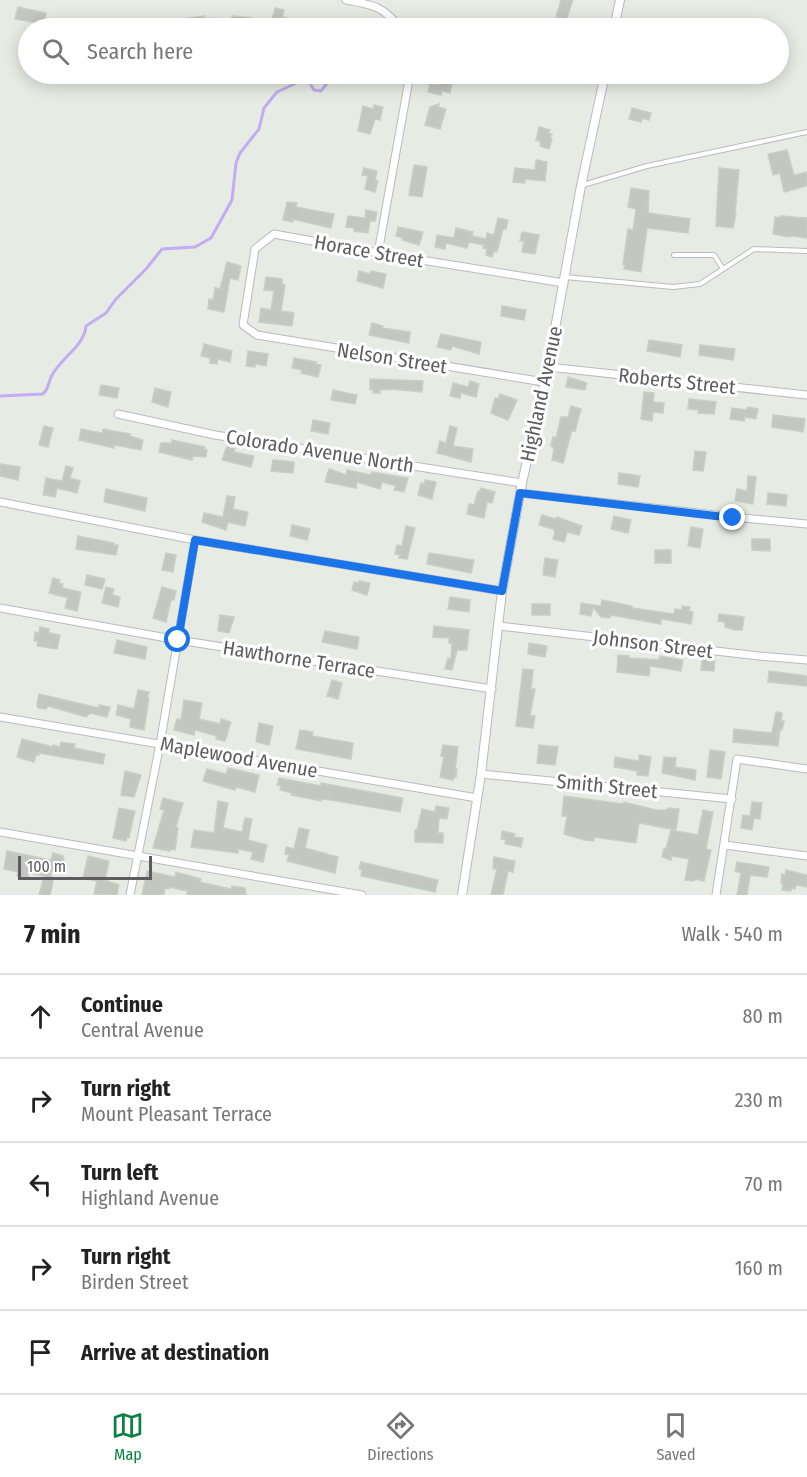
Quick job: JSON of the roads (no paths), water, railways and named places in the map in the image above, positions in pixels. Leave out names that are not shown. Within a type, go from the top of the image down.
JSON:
[{"type":"street","points":[[346,0],[375,5],[392,18]]},
{"type":"street","points":[[616,18],[620,0]]},
{"type":"street","points":[[378,253],[408,84]]},
{"type":"street","name":"Highland Avenue","points":[[462,895],[481,774],[502,591],[603,84]]},
{"type":"street","name":"Horace Street","points":[[243,325],[255,249],[274,234],[378,253],[564,280]]},
{"type":"street","name":"Nelson Street","points":[[243,325],[257,335],[544,382]]},
{"type":"street","name":"Roberts Street","points":[[548,367],[807,395]]},
{"type":"street","name":"Colorado Avenue North","points":[[118,414],[215,435],[522,483]]},
{"type":"street","points":[[520,493],[733,518],[807,524]]},
{"type":"street","points":[[0,502],[195,540],[502,591]]},
{"type":"street","points":[[130,895],[160,744],[195,540]]},
{"type":"street","name":"Hawthorne Terrace","points":[[0,608],[178,640],[492,689]]},
{"type":"street","name":"Johnson Street","points":[[499,626],[807,660]]},
{"type":"street","name":"Maplewood Avenue","points":[[0,717],[477,798]]},
{"type":"street","points":[[716,895],[737,759],[807,769]]},
{"type":"street","name":"Smith Street","points":[[481,774],[732,799]]},
{"type":"street","points":[[0,832],[363,895]]},
{"type":"street","points":[[725,845],[807,856]]},
{"type":"lane","points":[[581,186],[647,166],[807,132]]},
{"type":"lane","points":[[564,280],[673,286],[700,284],[754,249],[807,251]]},
{"type":"lane","points":[[674,255],[714,255],[723,269]]},
{"type":"waterway","points":[[0,396],[43,394],[55,370],[81,340],[86,326],[106,313],[162,249],[195,247],[211,238],[232,200],[236,163],[240,153],[259,129],[264,108],[277,92],[294,84]]},
{"type":"waterway","points":[[310,84],[314,90],[321,91],[326,84]]}]
